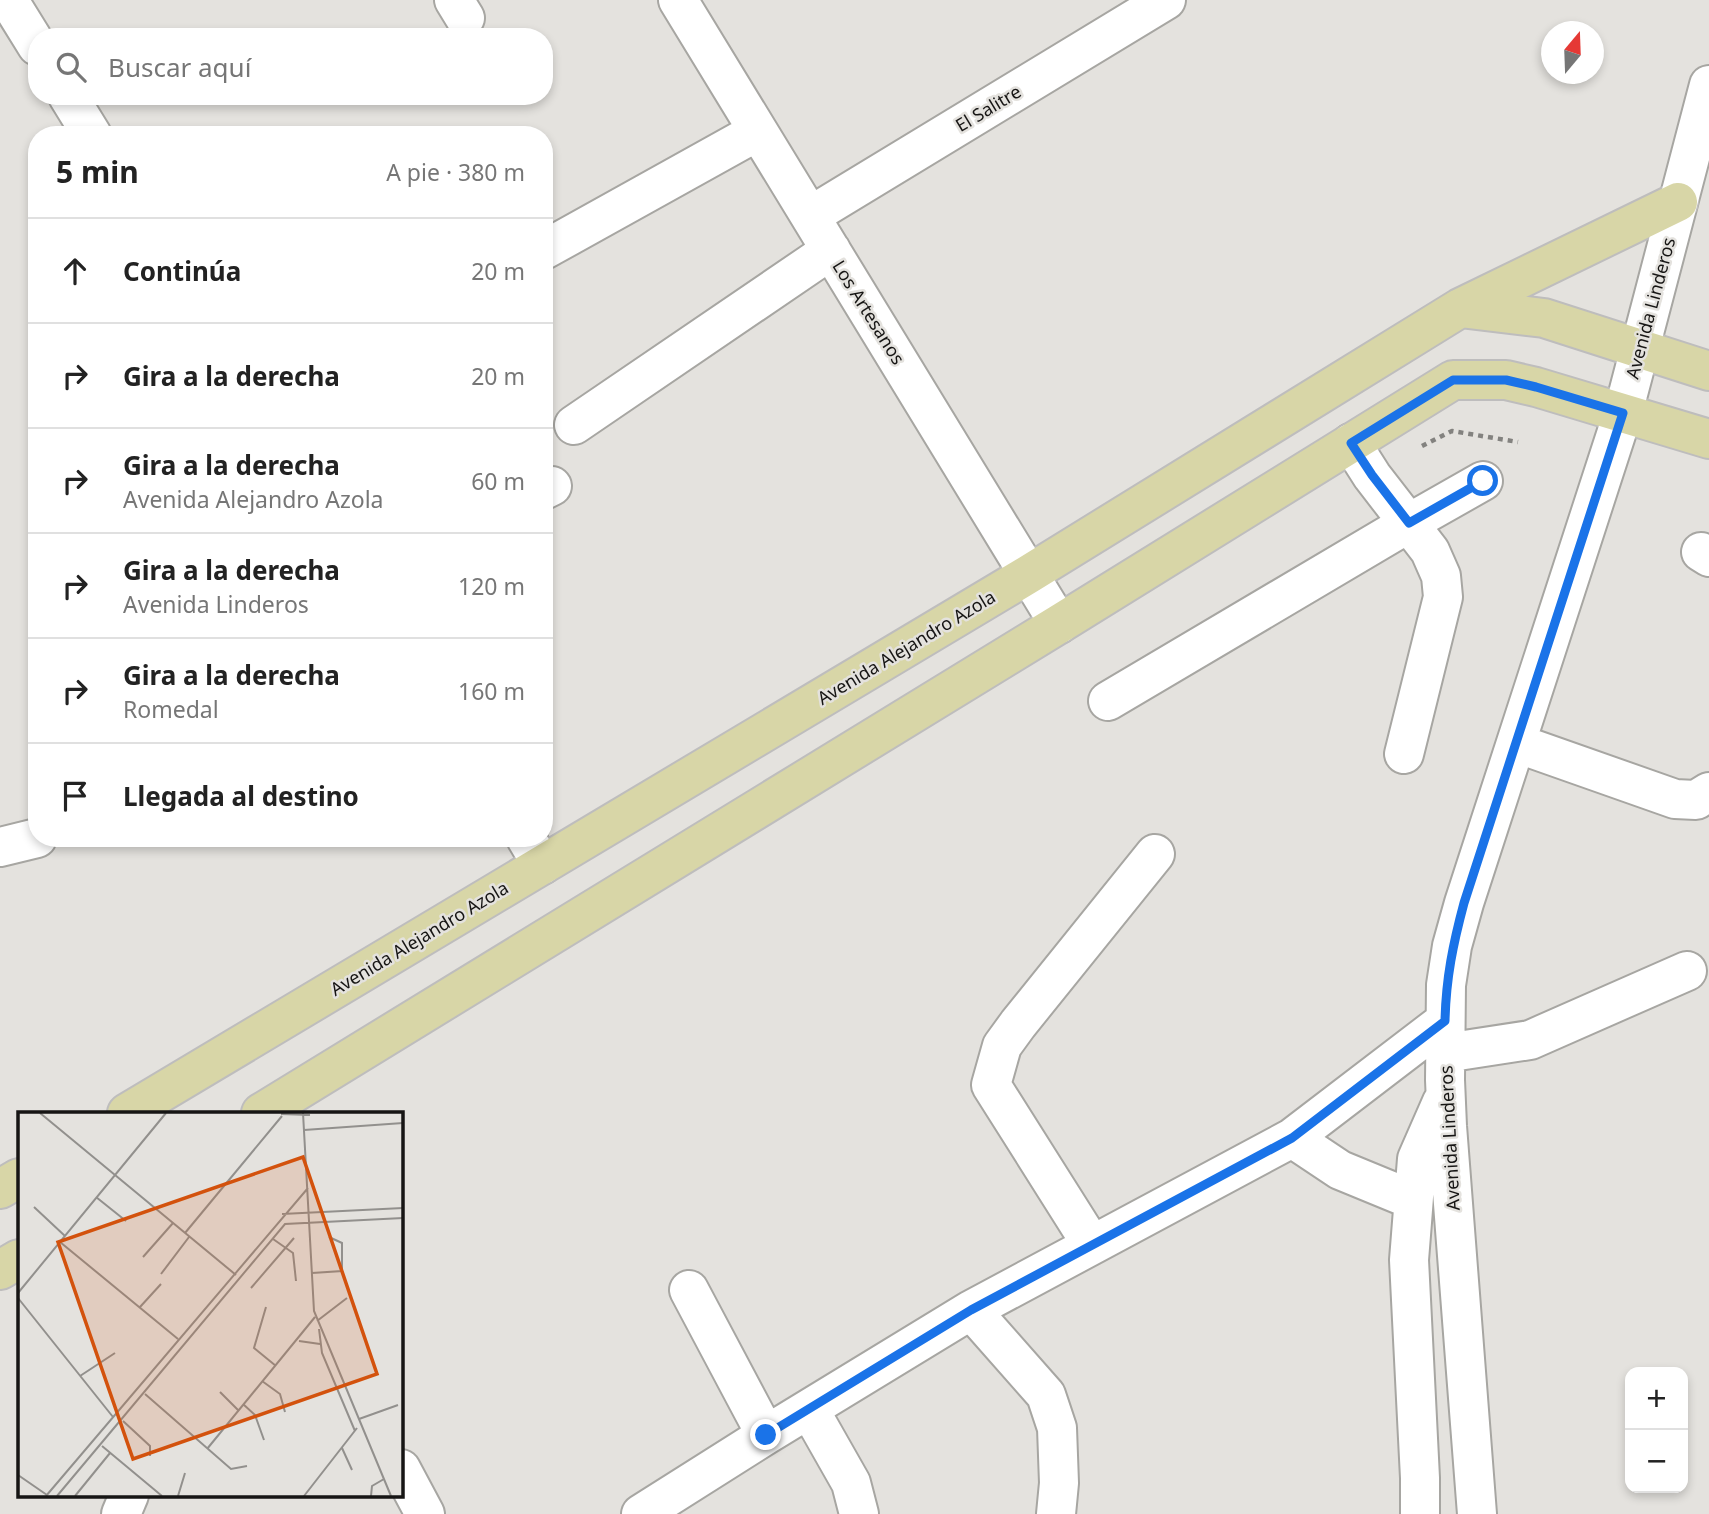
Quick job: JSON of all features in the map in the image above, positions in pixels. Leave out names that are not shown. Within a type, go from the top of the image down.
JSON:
[{"type":"main road","name":"Avenida Alejandro Azola","points":[[553,840],[1030,574],[1460,308],[1678,202]]},
{"type":"main road","points":[[1460,308],[1544,318],[1709,371]]},
{"type":"main road","points":[[263,1112],[1453,380],[1506,380],[1709,439]]},
{"type":"main road","name":"Avenida Alejandro Azola","points":[[129,1112],[534,851]]},
{"type":"main road","points":[[0,1189],[18,1179]]},
{"type":"main road","points":[[0,1270],[18,1260]]},
{"type":"street","name":"Los Artesanos","points":[[678,0],[1059,624]]},
{"type":"street","name":"El Salitre","points":[[810,216],[1166,0]]},
{"type":"street","points":[[9,5],[28,33]]},
{"type":"street","name":"Avenida Linderos","points":[[1477,1514],[1447,1126],[1446,985],[1452,946],[1623,413],[1709,85]]},
{"type":"street","points":[[74,105],[86,126]]},
{"type":"street","points":[[553,245],[758,131]]},
{"type":"street","points":[[574,425],[831,250]]},
{"type":"street","points":[[1351,443],[1430,551],[1441,576],[1443,597],[1404,754]]},
{"type":"street","points":[[1108,701],[1483,481]]},
{"type":"street","points":[[1516,743],[1675,800],[1696,800],[1709,792]]},
{"type":"street","points":[[0,847],[28,840]]},
{"type":"street","points":[[1092,1245],[991,1085],[1002,1046],[1155,854]]},
{"type":"street","points":[[641,1514],[971,1310],[1445,1055],[1530,1040],[1687,971]]},
{"type":"street","points":[[1420,1514],[1409,1260],[1418,1159],[1445,1055]]},
{"type":"street","points":[[1292,1138],[1340,1170],[1413,1200]]},
{"type":"street","points":[[689,1290],[766,1435]]},
{"type":"street","points":[[971,1310],[1046,1395],[1057,1428],[1059,1483],[1056,1514]]},
{"type":"street","points":[[809,1409],[851,1483],[859,1514]]},
{"type":"street","points":[[402,1471],[425,1514]]},
{"type":"street","points":[[121,1514],[129,1496]]},
{"type":"route","points":[[766,1435],[971,1310],[1292,1138],[1445,1021],[1446,985],[1452,946],[1464,903],[1623,413],[1506,380],[1453,380],[1351,443],[1409,523],[1483,481]]}]
